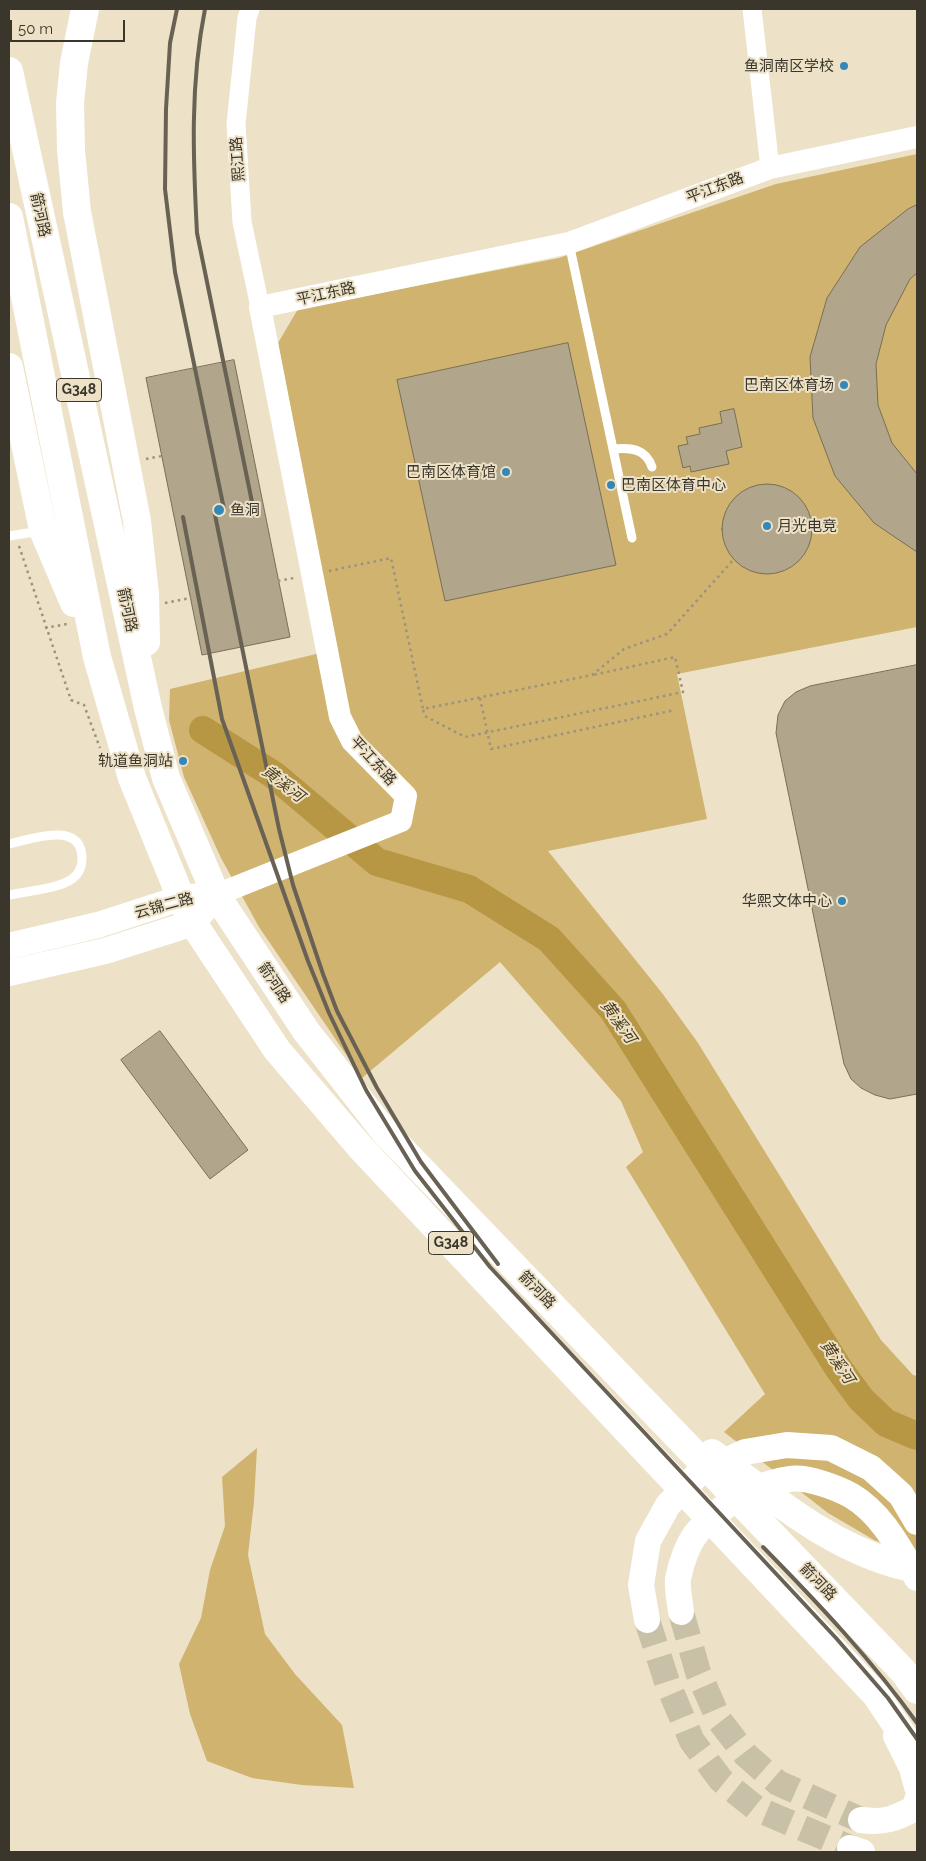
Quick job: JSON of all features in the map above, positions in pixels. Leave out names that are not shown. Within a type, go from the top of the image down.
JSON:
[{"type":"highway","points":[[85,9],[74,63],[70,102],[71,150],[77,212],[137,521],[145,594],[148,708]]},
{"type":"highway","name":"箭河路","points":[[9,71],[148,708],[166,778],[216,895],[306,1031],[384,1132],[904,1671],[917,1690]]},
{"type":"highway","name":"箭河路","points":[[9,217],[97,657],[132,778],[193,923],[277,1050],[361,1148],[876,1695],[917,1756]]},
{"type":"highway","points":[[9,367],[43,530],[97,657]]},
{"type":"highway","points":[[650,1407],[786,1508],[838,1541],[894,1565],[917,1569]]},
{"type":"main road","name":"云锦二路","points":[[9,946],[98,925],[181,898],[216,895]]},
{"type":"main road","name":"云锦二路","points":[[9,973],[105,951],[193,923],[216,895]]},
{"type":"main road","points":[[647,1620],[642,1585],[648,1541],[668,1505],[698,1474],[745,1452],[787,1445],[831,1448],[871,1468],[900,1495],[917,1522]]},
{"type":"main road","points":[[681,1612],[678,1580],[685,1553],[698,1531],[723,1507],[759,1488],[791,1478],[822,1483],[852,1496],[879,1518],[917,1578]]},
{"type":"main road","points":[[876,1695],[912,1768],[917,1786]]},
{"type":"main road","points":[[861,1820],[880,1822],[900,1817],[916,1808],[917,1800]]},
{"type":"street","name":"熙江路","points":[[250,9],[247,18],[236,124],[242,222],[260,307]]},
{"type":"street","points":[[752,9],[770,168]]},
{"type":"street","name":"平江东路","points":[[216,895],[401,821],[406,796],[352,741],[340,717],[260,307],[569,243],[770,168],[917,137]]},
{"type":"lane","points":[[569,243],[632,538]]},
{"type":"lane","points":[[613,449],[622,448],[643,453],[649,458],[652,467]]},
{"type":"lane","points":[[12,536],[43,530]]},
{"type":"lane","points":[[9,844],[56,834],[65,835],[73,839],[82,850],[83,861],[80,871],[74,878],[65,883],[9,895]]},
{"type":"path","points":[[12,536],[71,700],[84,705],[102,756]]},
{"type":"path","points":[[330,571],[391,558],[423,709],[425,716],[465,737],[683,692],[675,657],[592,676],[423,709]]},
{"type":"path","points":[[592,676],[624,649],[667,634],[734,559]]},
{"type":"path","points":[[480,698],[491,749],[675,710]]},
{"type":"shaded area","name":"巴南区体育中心","points":[[917,154],[917,627],[677,674],[707,819],[548,851],[662,993],[698,1043],[881,1340],[913,1375],[917,1376],[917,1556],[874,1540],[828,1513],[724,1432],[765,1394],[626,1167],[643,1152],[621,1101],[500,962],[362,1078],[259,927],[221,858],[184,777],[169,720],[170,689],[337,649],[278,343],[298,309],[559,258],[776,184]]},
{"type":"shaded area","points":[[257,1448],[254,1502],[248,1555],[265,1634],[295,1674],[342,1725],[354,1788],[302,1785],[252,1778],[207,1761],[190,1714],[179,1664],[201,1618],[210,1570],[225,1526],[222,1477]]},
{"type":"building","name":"巴南区体育场","points":[[917,205],[917,273],[910,279],[886,325],[876,364],[878,405],[892,443],[917,474],[917,552],[874,523],[835,476],[813,418],[810,357],[827,298],[860,247],[908,209]]},
{"type":"building","name":"巴南区体育馆","points":[[568,343],[616,565],[445,601],[397,380]]},
{"type":"building","points":[[234,360],[290,637],[202,655],[146,378]]},
{"type":"building","points":[[734,409],[742,447],[726,451],[729,464],[691,472],[690,466],[683,468],[678,446],[688,444],[686,437],[700,434],[699,428],[722,423],[720,412]]},
{"type":"building","name":"月光电竞","points":[[767,484],[784,488],[799,497],[808,512],[812,529],[808,546],[799,561],[784,570],[767,574],[750,570],[735,561],[726,546],[722,529],[726,512],[735,497],[750,488]]},
{"type":"building","name":"华熙文体中心","points":[[917,665],[917,1094],[890,1099],[875,1095],[861,1088],[851,1079],[844,1064],[776,733],[778,715],[785,701],[796,692],[810,686]]},
{"type":"building","points":[[160,1031],[248,1150],[210,1179],[121,1060]]},
{"type":"waterway","name":"黄溪河","points":[[203,730],[274,775],[377,862],[469,889],[549,939],[613,1010],[839,1369],[861,1399],[886,1423],[917,1436]]},
{"type":"tunnel","points":[[681,1612],[698,1672],[719,1720],[746,1755],[778,1783],[861,1820]]},
{"type":"tunnel","points":[[647,1620],[667,1682],[692,1741],[721,1780],[757,1809],[850,1848]]},
{"type":"railway","points":[[177,9],[170,43],[166,109],[165,189],[175,272],[224,509]]},
{"type":"railway","points":[[205,9],[200,37],[195,93],[194,177],[197,233],[252,502]]},
{"type":"railway","points":[[214,510],[279,829],[293,885],[323,974],[337,1011],[377,1088],[421,1162],[498,1264]]},
{"type":"railway","points":[[183,517],[222,719],[308,961],[329,1013],[366,1090],[415,1171],[490,1267],[836,1638],[888,1698],[917,1739]]},
{"type":"railway","points":[[763,1547],[843,1632],[882,1677],[917,1723]]},
{"type":"place","name":"鱼洞南区学校","points":[[844,66]]},
{"type":"place","name":"巴南区体育场","points":[[844,385]]},
{"type":"place","name":"巴南区体育馆","points":[[506,472]]},
{"type":"place","name":"巴南区体育中心","points":[[611,485]]},
{"type":"place","name":"鱼洞","points":[[219,510]]},
{"type":"place","name":"月光电竞","points":[[767,526]]},
{"type":"place","name":"轨道鱼洞站","points":[[183,761]]},
{"type":"place","name":"华熙文体中心","points":[[842,901]]}]
